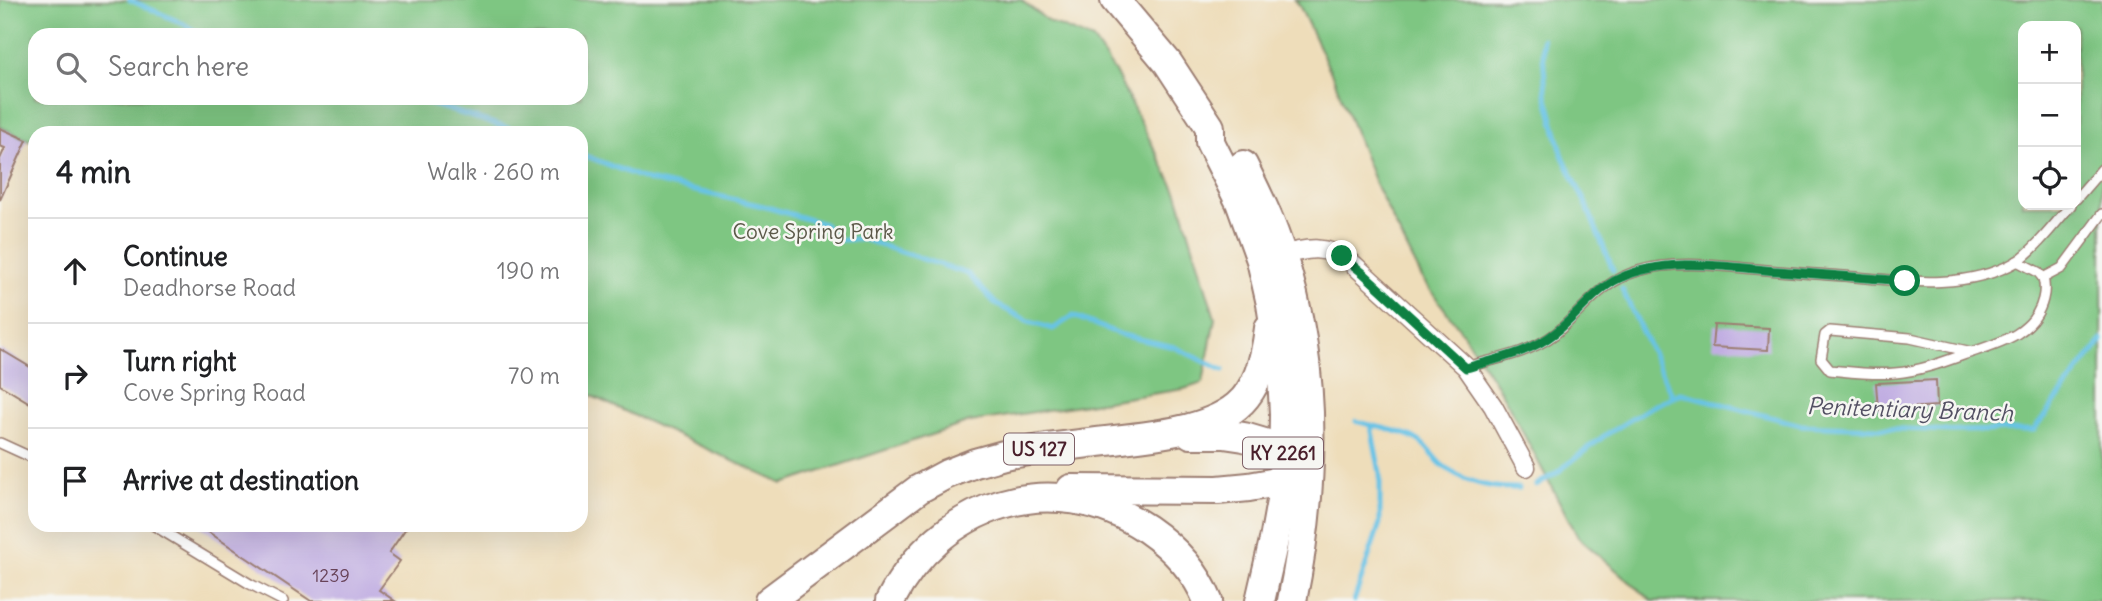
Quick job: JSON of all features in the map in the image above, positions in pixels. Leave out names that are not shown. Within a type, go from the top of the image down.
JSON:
[{"type":"highway","name":"US 127","points":[[1115,0],[1168,62],[1210,127],[1224,132],[1234,148],[1262,205],[1272,258],[1303,341],[1308,376],[1301,472],[1303,540],[1292,601]]},
{"type":"highway","name":"US 127","points":[[769,601],[901,501],[947,474],[1004,455],[1186,429],[1223,415],[1239,404],[1252,388],[1263,361],[1268,341],[1272,258]]},
{"type":"highway","name":"KY 2261","points":[[1271,304],[1282,374],[1283,449]]},
{"type":"highway","points":[[890,601],[912,565],[950,528],[981,511],[1023,496],[1049,491],[1102,489],[1218,490],[1301,472],[1283,449],[1244,437],[1160,433]]},
{"type":"highway","name":"KY 2261","points":[[1260,601],[1275,540],[1301,472]]},
{"type":"highway","points":[[981,511],[1013,501],[1041,498],[1068,499],[1117,513],[1160,538],[1178,555],[1193,574],[1208,601]]},
{"type":"street","points":[[1272,258],[1321,248],[1342,256],[1363,273],[1466,368],[1493,406],[1527,467]]},
{"type":"lane","points":[[2081,193],[2102,169]]},
{"type":"lane","points":[[1466,368],[1539,344],[1554,334],[1601,289],[1618,278],[1640,270],[1679,265],[1717,265],[1905,281],[1958,281],[2017,261],[2067,210]]},
{"type":"lane","points":[[2043,278],[2062,268],[2102,214]]},
{"type":"lane","points":[[1972,352],[1910,338],[1830,331],[1825,335],[1821,359],[1830,370],[1869,374],[1920,370],[1998,344],[2018,334],[2031,322],[2041,307],[2045,291],[2043,278],[2038,272],[2017,261]]},
{"type":"lane","points":[[0,443],[28,456]]},
{"type":"lane","points":[[165,532],[283,601]]},
{"type":"green space","name":"Cove Spring Park","points":[[0,0],[1021,0],[1049,22],[1093,40],[1115,72],[1177,193],[1215,318],[1203,383],[1184,389],[970,422],[783,484],[588,394],[588,126],[28,126],[28,140],[0,127]]},
{"type":"green space","points":[[1295,0],[2102,0],[2102,601],[1652,601],[1578,537],[1504,397],[1464,335],[1423,280],[1377,188],[1334,79]]},
{"type":"building","points":[[0,128],[27,140],[0,200],[0,159],[5,148],[0,146]]},
{"type":"building","points":[[1714,325],[1769,328],[1768,350],[1712,347]]},
{"type":"building","points":[[0,349],[28,366],[28,402],[0,385]]},
{"type":"building","points":[[1936,380],[1937,406],[1878,410],[1876,383]]},
{"type":"building","points":[[208,532],[403,532],[389,553],[400,561],[379,590],[395,601],[311,601]]},
{"type":"waterway","name":"Penitentiary Branch","points":[[130,0],[190,28]]},
{"type":"waterway","points":[[1542,39],[1546,94],[1563,157],[1613,270]]},
{"type":"waterway","name":"Penitentiary Branch","points":[[434,105],[501,126]]},
{"type":"waterway","name":"Penitentiary Branch","points":[[588,157],[647,180],[763,206],[824,224],[836,240],[862,239],[968,274],[996,304],[1030,322],[1053,329],[1073,316],[1122,335],[1174,347],[1223,370]]},
{"type":"waterway","points":[[1622,289],[1673,397]]},
{"type":"waterway","name":"Penitentiary Branch","points":[[1536,485],[1555,474],[1604,436],[1649,408],[1681,393],[1801,425],[1953,431],[2034,430],[2102,340]]},
{"type":"waterway","name":"Penitentiary Branch","points":[[1356,421],[1412,437],[1422,443],[1442,465],[1469,480],[1488,486],[1519,488]]},
{"type":"waterway","points":[[1354,601],[1380,523],[1380,473],[1371,426]]},
{"type":"route","points":[[1342,256],[1466,368],[1539,344],[1554,334],[1601,289],[1618,278],[1640,270],[1679,265],[1717,265],[1905,281]]}]
